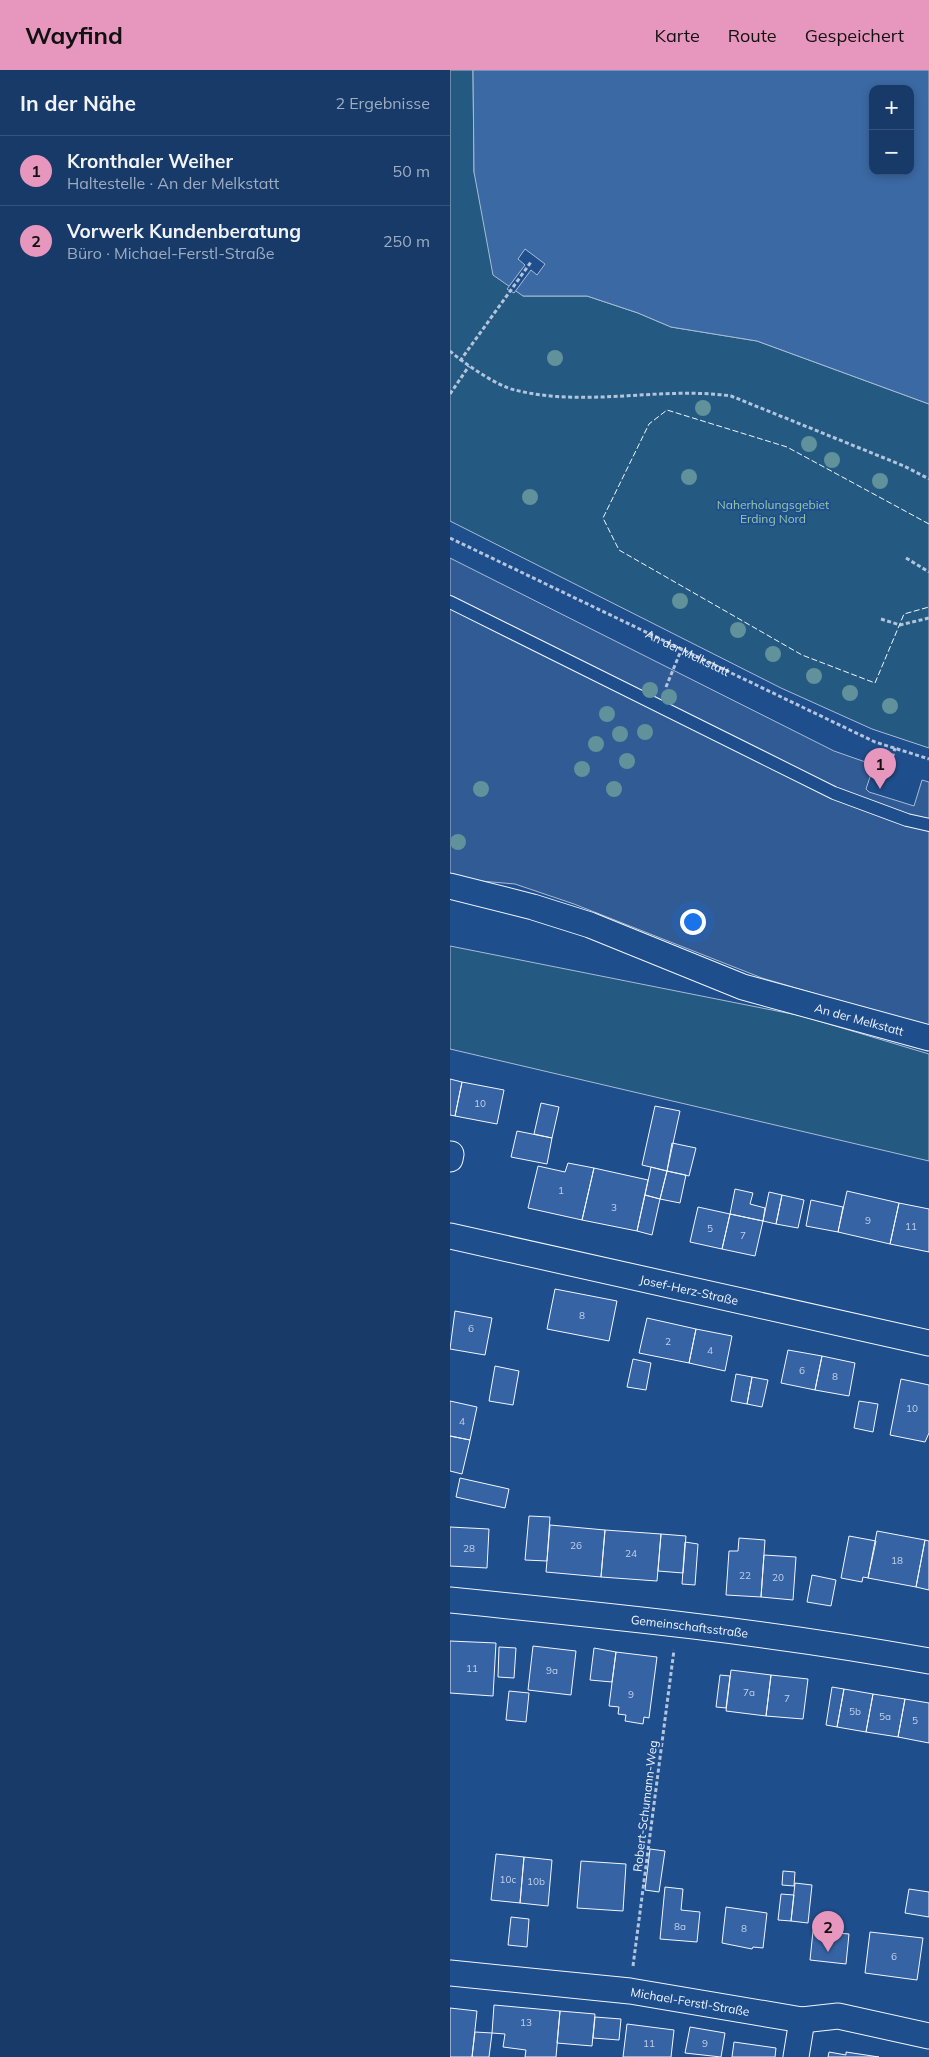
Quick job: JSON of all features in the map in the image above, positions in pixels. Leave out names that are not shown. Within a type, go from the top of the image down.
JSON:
[{"type":"street","name":"An der Melkstatt","points":[[450,886],[534,907],[590,926],[742,987],[929,1038]]},
{"type":"street","name":"Josef-Herz-Straße","points":[[450,1236],[929,1342]]},
{"type":"street","name":"Gemeinschaftsstraße","points":[[450,1600],[677,1623],[844,1645],[929,1661]]},
{"type":"street","name":"Michael-Ferstl-Straße","points":[[450,1973],[630,1991],[802,2020],[838,2016],[929,2036]]},
{"type":"street","points":[[796,2057],[802,2020]]},
{"type":"lane","points":[[450,602],[834,793],[907,820],[929,825]]},
{"type":"path","points":[[460,361],[531,262]]},
{"type":"path","points":[[450,351],[460,361],[513,390],[553,395],[593,396],[704,392],[731,396],[904,466],[929,479]]},
{"type":"path","points":[[450,394],[469,366]]},
{"type":"path","name":"An der Melkstatt","points":[[450,538],[875,742],[929,759]]},
{"type":"path","points":[[906,558],[929,572]]},
{"type":"path","points":[[881,619],[900,625],[929,618]]},
{"type":"path","points":[[659,705],[682,648]]},
{"type":"path","points":[[889,770],[895,748]]},
{"type":"path","name":"Robert-Schumann-Weg","points":[[630,1991],[677,1623]]},
{"type":"green space","name":"Naherholungsgebiet Erding Nord","points":[[450,70],[473,70],[474,172],[523,296],[587,296],[638,313],[671,327],[757,341],[929,404],[929,748],[872,729],[781,688],[450,521]]},
{"type":"green space","points":[[450,946],[802,1016],[929,1054],[929,1161],[450,1049]]},
{"type":"shaded area","points":[[473,70],[929,70],[929,404],[757,341],[671,327],[638,313],[587,296],[523,296],[493,275],[474,172]]},
{"type":"shaded area","points":[[450,558],[834,751],[874,765],[866,789],[869,792],[914,806],[922,780],[929,782],[929,1027],[762,978],[574,904],[515,884],[469,880],[450,876]]},
{"type":"pier","points":[[525,249],[545,264],[537,275],[531,270],[514,293],[507,289],[525,265],[518,259]]},
{"type":"building","points":[[450,1079],[462,1082],[455,1116],[450,1115]]},
{"type":"building","points":[[462,1082],[504,1090],[497,1124],[455,1116]]},
{"type":"building","points":[[541,1103],[559,1107],[552,1138],[534,1134]]},
{"type":"building","points":[[655,1106],[680,1111],[667,1171],[642,1165]]},
{"type":"building","points":[[517,1131],[552,1138],[547,1164],[511,1157]]},
{"type":"building","points":[[672,1143],[696,1148],[689,1176],[667,1171]]},
{"type":"building","points":[[568,1163],[594,1168],[582,1220],[528,1208],[538,1166],[565,1172]]},
{"type":"building","points":[[651,1167],[667,1171],[660,1199],[645,1195]]},
{"type":"building","points":[[594,1168],[648,1180],[637,1231],[582,1220]]},
{"type":"building","points":[[667,1171],[686,1175],[680,1203],[660,1199]]},
{"type":"building","points":[[735,1189],[753,1193],[750,1204],[765,1208],[763,1221],[730,1214]]},
{"type":"building","points":[[847,1191],[899,1203],[890,1244],[838,1232]]},
{"type":"building","points":[[769,1192],[782,1195],[776,1224],[763,1221]]},
{"type":"building","points":[[645,1195],[660,1199],[652,1235],[637,1231]]},
{"type":"building","points":[[782,1195],[804,1200],[798,1228],[776,1224]]},
{"type":"building","points":[[811,1200],[843,1207],[838,1232],[806,1226]]},
{"type":"building","points":[[899,1203],[929,1209],[929,1252],[890,1244]]},
{"type":"building","points":[[698,1207],[730,1214],[722,1249],[690,1242]]},
{"type":"building","points":[[730,1214],[763,1221],[755,1256],[722,1249]]},
{"type":"building","points":[[555,1289],[617,1301],[609,1341],[547,1329]]},
{"type":"building","points":[[455,1311],[492,1318],[485,1355],[450,1349]]},
{"type":"building","points":[[647,1318],[696,1329],[689,1363],[639,1353]]},
{"type":"building","points":[[696,1329],[732,1336],[725,1371],[689,1363]]},
{"type":"building","points":[[788,1350],[822,1356],[815,1390],[781,1383]]},
{"type":"building","points":[[822,1356],[855,1363],[849,1396],[815,1390]]},
{"type":"building","points":[[633,1359],[651,1363],[646,1390],[627,1387]]},
{"type":"building","points":[[495,1366],[519,1371],[513,1405],[489,1401]]},
{"type":"building","points":[[736,1374],[752,1377],[747,1404],[731,1401]]},
{"type":"building","points":[[752,1377],[768,1380],[762,1407],[747,1404]]},
{"type":"building","points":[[901,1379],[929,1385],[929,1433],[925,1442],[890,1435]]},
{"type":"building","points":[[450,1401],[477,1407],[470,1440],[450,1436]]},
{"type":"building","points":[[859,1401],[878,1404],[873,1432],[854,1428]]},
{"type":"building","points":[[450,1436],[470,1440],[462,1474],[450,1471]]},
{"type":"building","points":[[460,1478],[509,1489],[505,1508],[456,1497]]},
{"type":"building","points":[[529,1516],[550,1517],[547,1561],[525,1560]]},
{"type":"building","points":[[550,1525],[605,1530],[601,1577],[546,1572]]},
{"type":"building","points":[[450,1527],[489,1529],[487,1568],[450,1566]]},
{"type":"building","points":[[605,1530],[661,1534],[657,1581],[601,1577]]},
{"type":"building","points":[[877,1531],[925,1540],[916,1587],[868,1578]]},
{"type":"building","points":[[661,1534],[686,1536],[683,1573],[658,1571]]},
{"type":"building","points":[[849,1536],[876,1541],[868,1578],[863,1577],[862,1582],[841,1578]]},
{"type":"building","points":[[739,1538],[765,1540],[761,1597],[726,1595],[729,1551],[738,1551]]},
{"type":"building","points":[[925,1540],[929,1541],[929,1590],[916,1587]]},
{"type":"building","points":[[685,1542],[698,1544],[695,1585],[682,1584]]},
{"type":"building","points":[[764,1555],[796,1557],[793,1600],[761,1597]]},
{"type":"building","points":[[812,1575],[836,1580],[831,1606],[807,1602]]},
{"type":"building","points":[[450,1641],[496,1643],[493,1696],[450,1693]]},
{"type":"building","points":[[533,1646],[576,1651],[571,1695],[528,1690]]},
{"type":"building","points":[[499,1647],[516,1648],[514,1678],[498,1677]]},
{"type":"building","points":[[594,1648],[616,1652],[612,1682],[590,1680]]},
{"type":"building","points":[[616,1652],[657,1657],[649,1718],[644,1717],[643,1724],[625,1721],[626,1715],[618,1714],[619,1707],[609,1706]]},
{"type":"building","points":[[731,1670],[771,1675],[766,1716],[726,1711]]},
{"type":"building","points":[[720,1675],[730,1676],[726,1708],[716,1707]]},
{"type":"building","points":[[771,1675],[808,1679],[803,1719],[766,1716]]},
{"type":"building","points":[[832,1687],[844,1689],[837,1727],[826,1725]]},
{"type":"building","points":[[844,1689],[873,1694],[866,1732],[837,1727]]},
{"type":"building","points":[[509,1691],[529,1693],[526,1722],[506,1720]]},
{"type":"building","points":[[873,1694],[905,1699],[898,1737],[866,1732]]},
{"type":"building","points":[[905,1699],[929,1703],[929,1743],[898,1737]]},
{"type":"building","points":[[650,1849],[665,1851],[659,1892],[645,1890]]},
{"type":"building","points":[[496,1854],[524,1857],[520,1903],[491,1900]]},
{"type":"building","points":[[524,1857],[552,1860],[548,1906],[520,1903]]},
{"type":"building","points":[[581,1861],[626,1864],[623,1911],[577,1908]]},
{"type":"building","points":[[783,1871],[795,1872],[794,1886],[782,1885]]},
{"type":"building","points":[[795,1883],[812,1885],[808,1923],[791,1921]]},
{"type":"building","points":[[665,1887],[683,1889],[681,1910],[700,1912],[697,1942],[660,1939]]},
{"type":"building","points":[[909,1889],[929,1892],[929,1917],[905,1913]]},
{"type":"building","points":[[781,1894],[794,1895],[791,1921],[778,1920]]},
{"type":"building","points":[[726,1907],[767,1913],[763,1948],[753,1947],[752,1949],[722,1943]]},
{"type":"building","points":[[511,1917],[529,1919],[527,1947],[508,1945]]},
{"type":"building","points":[[813,1931],[849,1934],[846,1964],[810,1960]]},
{"type":"building","points":[[870,1932],[923,1938],[917,1980],[865,1973]]},
{"type":"building","points":[[494,2005],[560,2011],[556,2057],[525,2057],[526,2050],[503,2047],[505,2034],[492,2033]]},
{"type":"building","points":[[450,2008],[477,2011],[472,2057],[450,2057]]},
{"type":"building","points":[[560,2011],[595,2014],[592,2046],[557,2043]]},
{"type":"building","points":[[595,2017],[621,2019],[619,2040],[593,2038]]},
{"type":"building","points":[[627,2024],[674,2030],[671,2057],[623,2057]]},
{"type":"building","points":[[690,2027],[725,2033],[721,2057],[685,2053]]},
{"type":"building","points":[[475,2032],[492,2033],[489,2057],[472,2057]]},
{"type":"building","points":[[734,2042],[776,2048],[775,2057],[732,2057]]},
{"type":"building","points":[[829,2052],[846,2055],[846,2052],[879,2057],[828,2057]]},
{"type":"fence","points":[[929,524],[787,447],[667,410],[649,424],[603,518],[619,550],[802,655],[875,683],[904,614],[929,607]]},
{"type":"place","name":"Kronthaler Weiher","points":[[880,789]]},
{"type":"place","name":"Vorwerk Kundenberatung","points":[[828,1952]]}]
